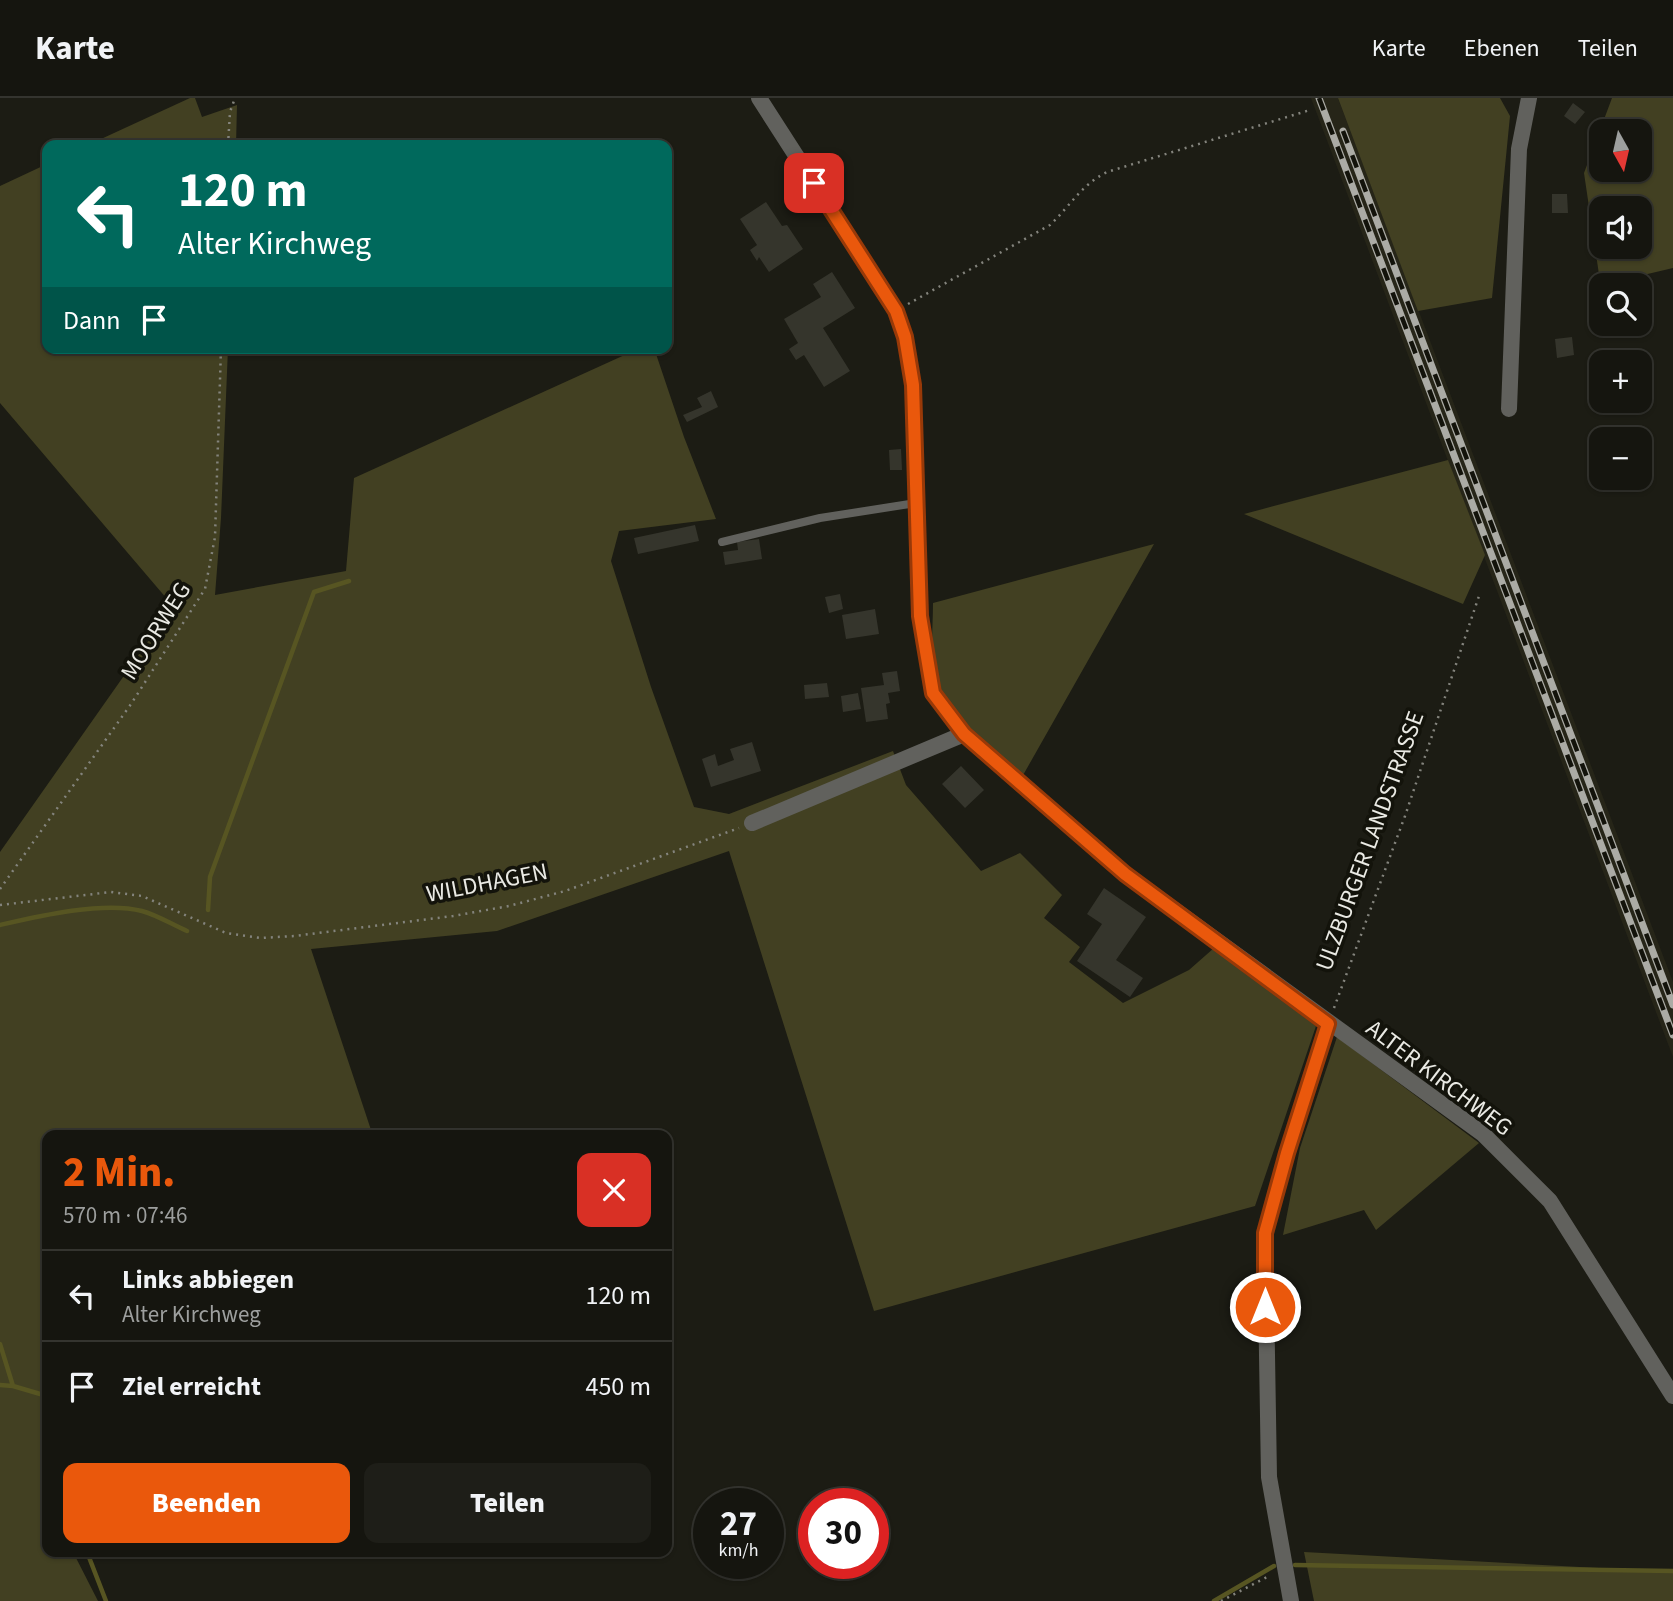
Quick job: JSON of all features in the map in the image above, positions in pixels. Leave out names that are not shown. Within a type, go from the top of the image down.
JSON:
[{"type":"street","name":"ALTER KIRCHWEG","points":[[760,98],[896,311],[905,337],[913,385],[920,616],[933,693],[964,734],[1125,874],[1483,1134],[1550,1201],[1673,1396]]},
{"type":"street","points":[[1508,409],[1519,149],[1529,98]]},
{"type":"street","points":[[752,823],[964,734]]},
{"type":"street","points":[[1291,1601],[1269,1477],[1265,1233],[1328,1024]]},
{"type":"lane","points":[[722,542],[820,518],[916,503]]},
{"type":"path","points":[[229,140],[230,111],[235,98]]},
{"type":"path","points":[[896,311],[1050,225],[1068,208],[1088,181],[1097,176],[1183,147],[1310,110]]},
{"type":"path","name":"MOORWEG","points":[[0,890],[131,704],[205,589],[215,537],[221,354]]},
{"type":"path","name":"ULZBURGER LANDSTRASSE","points":[[1328,1024],[1405,816],[1480,593]]},
{"type":"path","name":"WILDHAGEN","points":[[0,905],[111,892],[142,896],[226,933],[261,938],[294,936],[453,916],[509,906],[565,891],[752,823]]},
{"type":"path","points":[[1221,1601],[1254,1582],[1285,1569]]},
{"type":"shaded area","points":[[190,98],[195,98],[202,117],[237,105],[236,140],[99,140]]},
{"type":"shaded area","points":[[1311,98],[1338,98],[1673,982],[1673,1057]]},
{"type":"shaded area","points":[[1338,98],[1500,98],[1510,116],[1492,298],[1418,311]]},
{"type":"shaded area","points":[[1612,98],[1673,98],[1673,268],[1652,273],[1599,273],[1597,259],[1652,259],[1652,196],[1589,196],[1589,207],[1584,173],[1589,160],[1589,182],[1652,182],[1652,119],[1604,119]]},
{"type":"shaded area","points":[[42,166],[42,354],[228,354],[215,595],[346,571],[354,478],[627,354],[656,354],[716,519],[619,531],[611,561],[651,687],[694,807],[729,814],[893,751],[906,785],[981,871],[1020,853],[1062,895],[1044,918],[1080,947],[1069,962],[1123,1003],[1189,970],[1214,948],[1316,1026],[1255,1206],[874,1311],[729,851],[497,931],[311,949],[371,1130],[42,1130],[42,1557],[76,1557],[98,1601],[0,1601],[0,852],[173,606],[0,403],[0,186]]},
{"type":"shaded area","points":[[1448,460],[1485,555],[1463,604],[1244,514]]},
{"type":"shaded area","points":[[1154,544],[1022,777],[980,741],[955,713],[945,697],[937,681],[933,663],[933,603]]},
{"type":"shaded area","points":[[1337,1037],[1479,1143],[1376,1230],[1364,1210],[1283,1235],[1300,1148]]},
{"type":"shaded area","points":[[1304,1552],[1636,1570],[1673,1569],[1673,1601],[1314,1601]]},
{"type":"building","points":[[1573,103],[1585,112],[1575,124],[1564,116]]},
{"type":"building","points":[[1552,194],[1567,194],[1568,213],[1552,213]]},
{"type":"building","points":[[766,202],[782,226],[787,225],[803,249],[769,272],[759,257],[757,261],[750,250],[757,245],[740,219]]},
{"type":"building","points":[[832,272],[855,308],[823,328],[850,371],[824,387],[804,355],[796,360],[789,349],[798,343],[784,319],[821,297],[813,284]]},
{"type":"building","points":[[1572,337],[1574,355],[1557,358],[1555,339]]},
{"type":"building","points":[[711,391],[718,407],[687,422],[683,415],[702,407],[697,398]]},
{"type":"building","points":[[901,449],[902,470],[890,470],[889,450]]},
{"type":"building","points":[[695,525],[699,541],[638,554],[634,538]]},
{"type":"building","points":[[759,539],[762,559],[725,565],[723,552],[738,550],[737,542]]},
{"type":"building","points":[[840,594],[843,609],[829,613],[825,597]]},
{"type":"building","points":[[875,609],[879,634],[846,639],[842,615]]},
{"type":"building","points":[[897,671],[900,691],[888,693],[888,719],[866,722],[861,688],[884,685],[882,673]]},
{"type":"building","points":[[827,683],[829,697],[805,699],[804,685]]},
{"type":"building","points":[[858,693],[861,709],[843,712],[841,696]]},
{"type":"building","points":[[752,742],[761,771],[711,787],[702,759],[715,754],[718,766],[734,760],[730,749]]},
{"type":"building","points":[[961,766],[984,790],[965,808],[942,784]]},
{"type":"building","points":[[1104,888],[1146,917],[1116,960],[1143,978],[1130,997],[1077,961],[1102,924],[1087,914]]},
{"type":"waterway","points":[[208,910],[210,877],[314,592],[349,581]]},
{"type":"waterway","points":[[0,925],[71,911],[126,908],[142,911],[187,931]]},
{"type":"waterway","points":[[0,1344],[13,1386],[0,1385]]},
{"type":"waterway","points":[[13,1386],[42,1395]]},
{"type":"waterway","points":[[89,1557],[106,1601]]},
{"type":"waterway","points":[[1295,1565],[1673,1571]]},
{"type":"waterway","points":[[1214,1601],[1274,1566]]},
{"type":"railway","points":[[1319,98],[1673,1035]]},
{"type":"railway","points":[[1343,131],[1673,1005]]},
{"type":"route","points":[[814,183],[896,311],[905,337],[913,385],[920,616],[933,693],[964,734],[1125,874],[1328,1024],[1265,1233],[1265,1307]]}]
